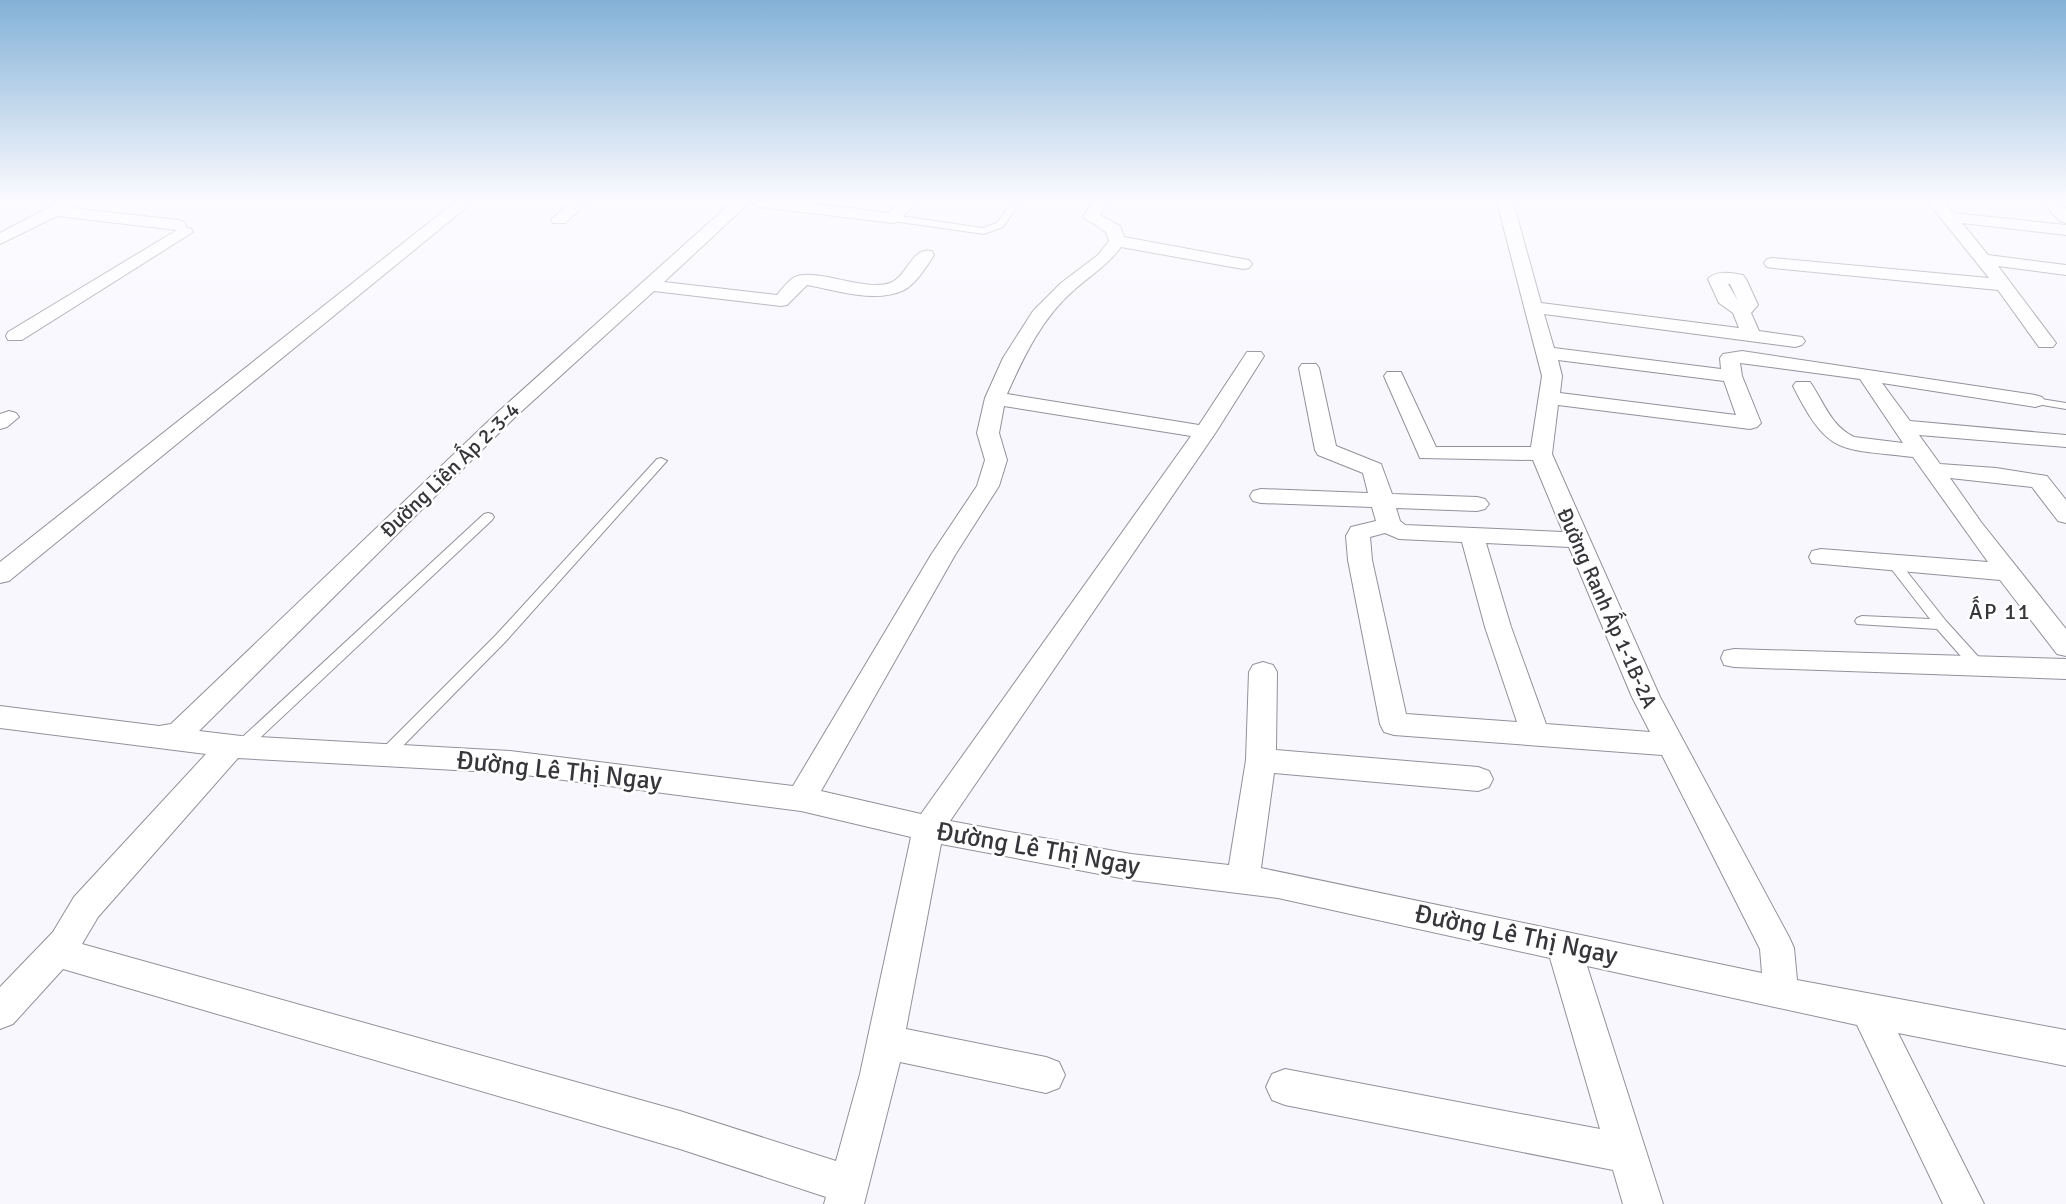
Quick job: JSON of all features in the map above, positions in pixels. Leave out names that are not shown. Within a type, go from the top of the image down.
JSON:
[{"type":"street","points":[[5,338],[133,258]]},
{"type":"street","points":[[0,575],[395,258]]},
{"type":"street","name":"Đường Liên Ấp 2-3-4","points":[[162,736],[179,733],[506,415],[680,258]]},
{"type":"street","points":[[648,285],[781,301],[799,282],[806,280],[871,289],[890,289],[900,285],[923,258]]},
{"type":"street","points":[[801,799],[943,555],[988,486],[996,460],[988,433],[995,398],[1013,358],[1040,315],[1067,287],[1105,258]]},
{"type":"street","points":[[1211,258],[1243,264]]},
{"type":"street","points":[[1394,376],[1428,453],[1541,454],[1551,398],[1552,376],[1520,258]]},
{"type":"street","points":[[1981,259],[2066,270]]},
{"type":"street","points":[[1981,259],[2004,285],[2046,343]]},
{"type":"street","points":[[1773,263],[2004,285]]},
{"type":"street","points":[[1533,307],[1795,341]]},
{"type":"street","points":[[1741,310],[1752,336]]},
{"type":"street","points":[[1546,353],[1732,376]]},
{"type":"street","points":[[65,943],[69,956],[680,1130],[846,1195],[879,1074],[928,829],[1205,432],[1254,356]]},
{"type":"street","points":[[1551,398],[1750,423],[1732,376],[1730,358],[1742,357],[2035,401]]},
{"type":"street","points":[[1309,368],[1326,450],[1373,469],[1389,525],[1399,532],[1578,540]]},
{"type":"street","points":[[1866,374],[2007,572],[2066,647]]},
{"type":"street","points":[[1803,386],[1828,430],[1838,439],[1926,461],[1996,475],[2066,483]]},
{"type":"street","points":[[995,398],[1205,432]]},
{"type":"street","points":[[1903,427],[2066,441]]},
{"type":"street","name":"Đường Ranh Ấp 1-1B-2A","points":[[1541,454],[1646,697],[1778,948],[1781,993]]},
{"type":"street","points":[[2039,481],[2066,516]]},
{"type":"street","points":[[1261,496],[1477,504]]},
{"type":"street","points":[[1389,525],[1359,532],[1358,536],[1365,586],[1394,724],[1670,746]]},
{"type":"street","points":[[1472,536],[1498,627],[1535,734]]},
{"type":"street","points":[[1821,557],[2007,572]]},
{"type":"street","points":[[1734,658],[2066,669]]},
{"type":"street","points":[[1243,880],[1261,760],[1263,672]]},
{"type":"street","name":"Đường Lê Thị Ngay","points":[[0,717],[236,747],[510,762],[801,799],[976,840],[1119,865],[1289,886],[1781,993],[2066,1048]]},
{"type":"street","points":[[0,1012],[65,943],[86,907],[236,747]]},
{"type":"street","points":[[1261,760],[1478,779]]},
{"type":"street","points":[[1563,945],[1643,1204]]},
{"type":"street","points":[[1868,1011],[1964,1204]]},
{"type":"street","points":[[885,1042],[1046,1075]]},
{"type":"street","points":[[1285,1087],[1626,1153]]},
{"type":"lane","points":[[2035,401],[2066,406]]},
{"type":"lane","points":[[386,754],[501,638],[661,460]]},
{"type":"lane","points":[[236,747],[488,517]]},
{"type":"lane","points":[[1892,562],[1941,624],[1979,666]]},
{"type":"lane","points":[[1862,621],[1941,624]]},
{"type":"district","name":"ẤP 11","points":[[2000,611]]}]
